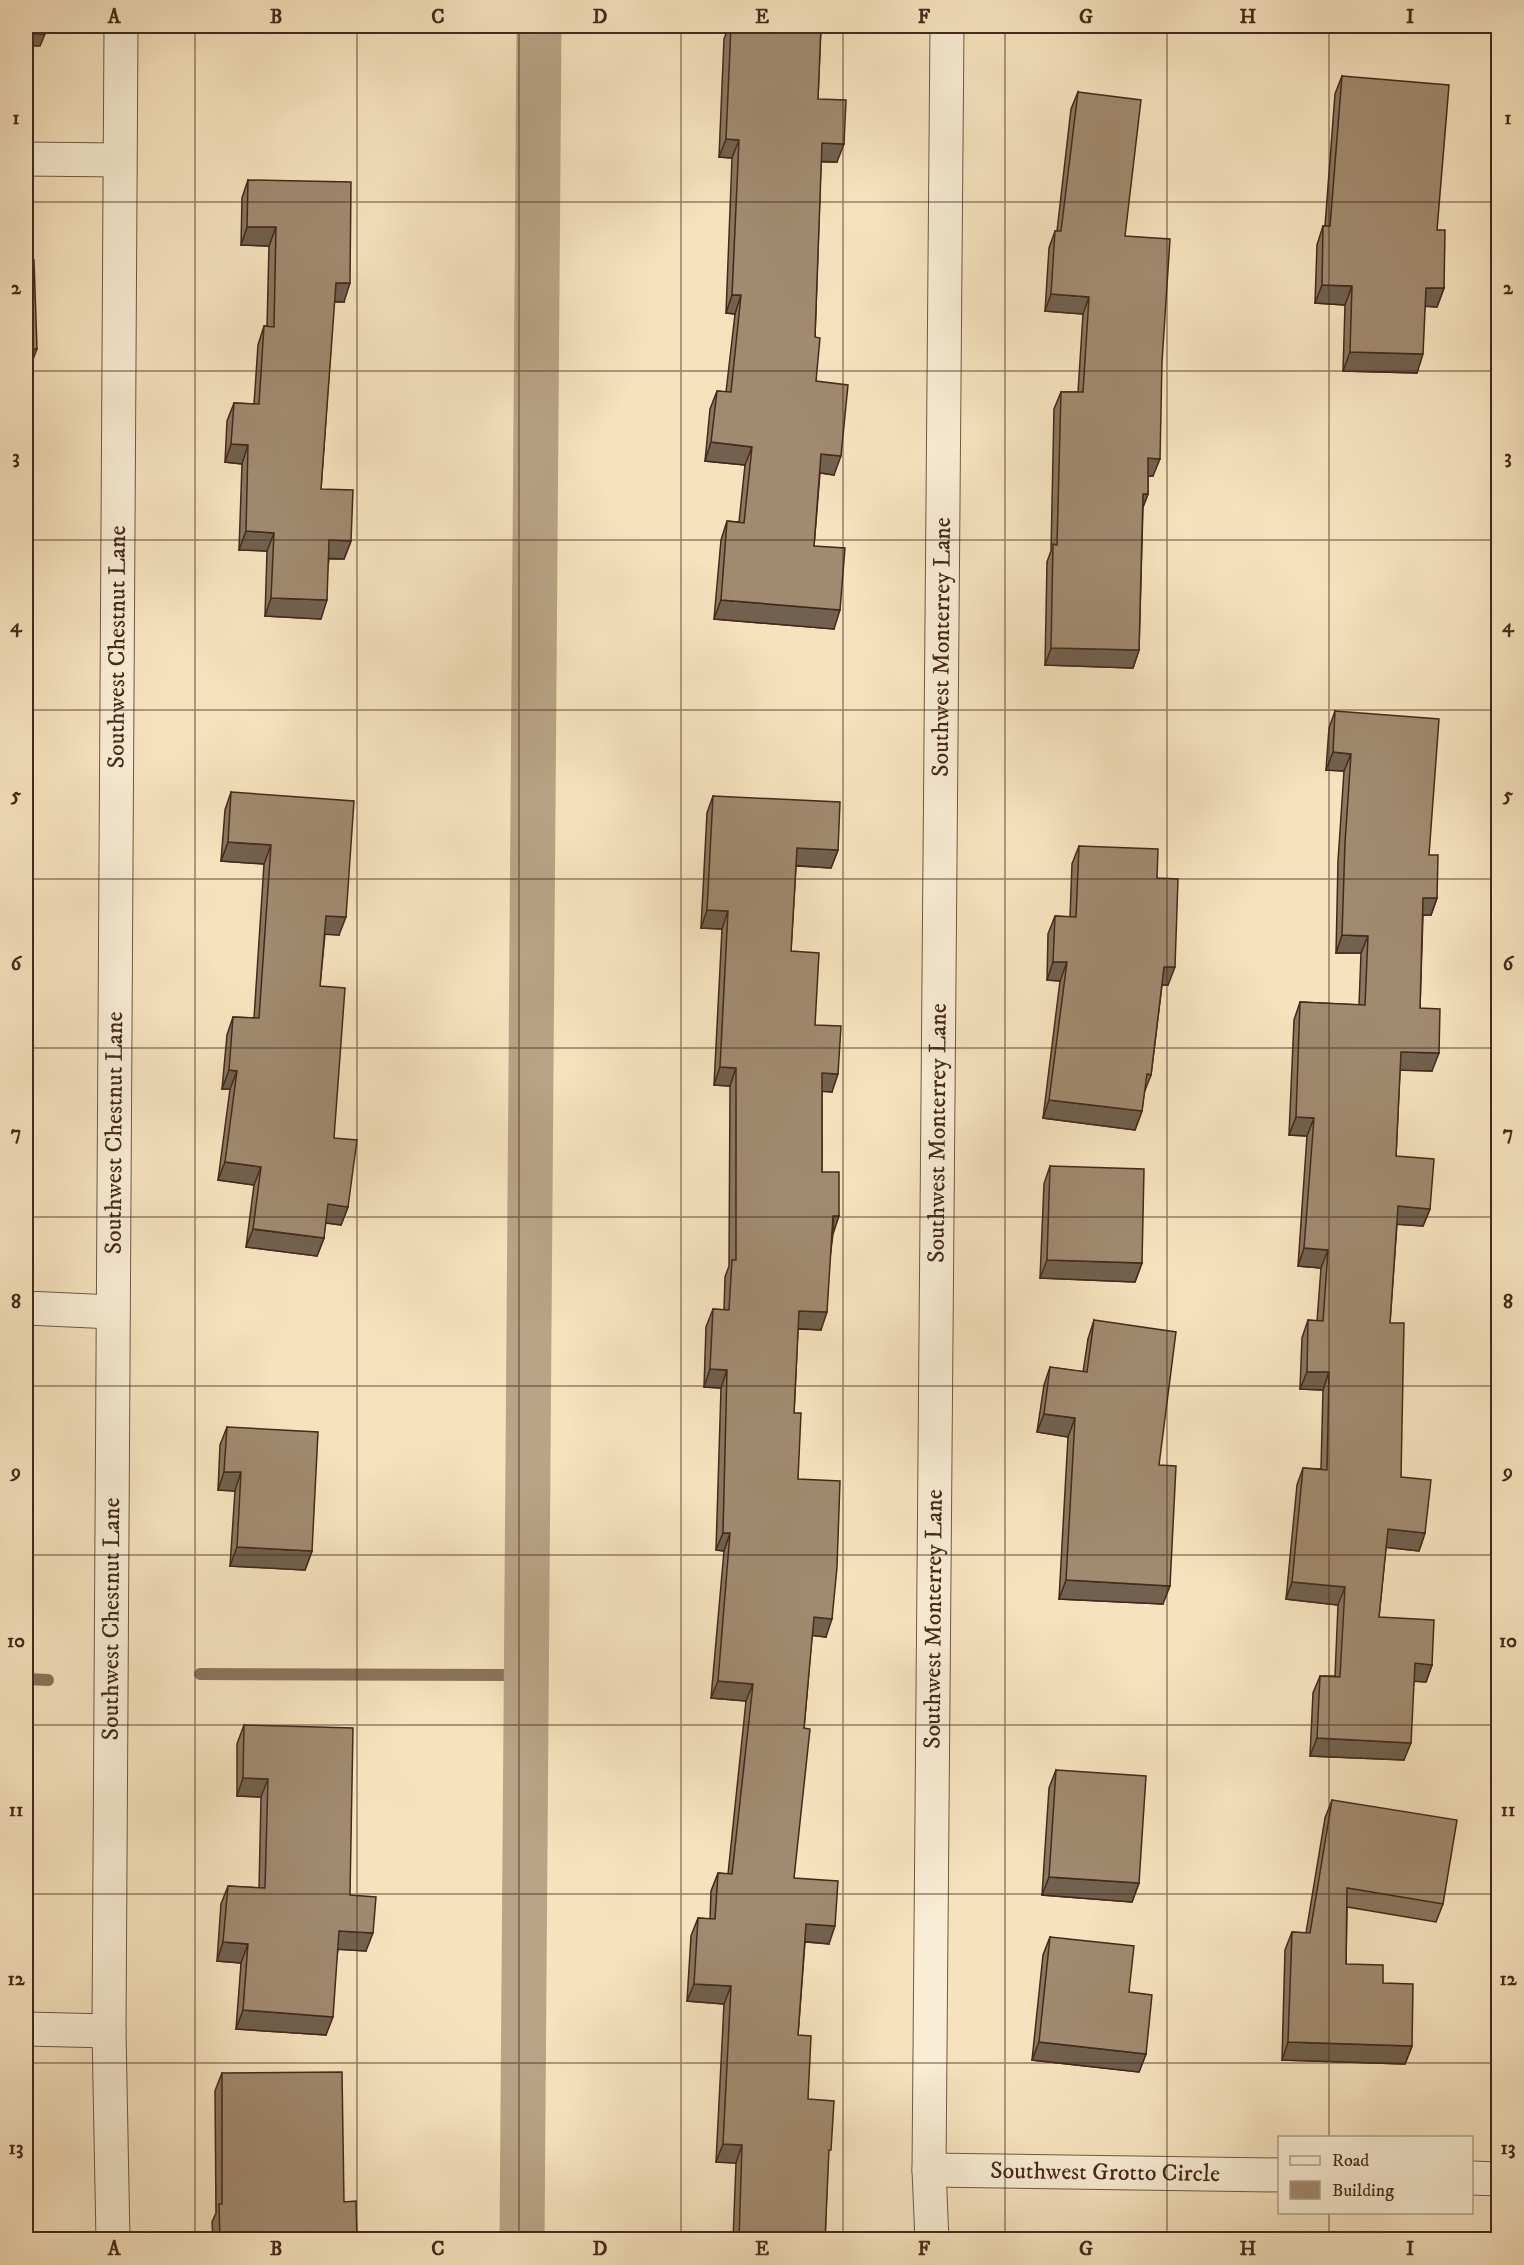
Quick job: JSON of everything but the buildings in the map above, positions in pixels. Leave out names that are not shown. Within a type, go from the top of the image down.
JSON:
[{"type":"street","name":"Southwest Chestnut Lane","points":[[113,2240],[109,2031],[121,26]]},
{"type":"street","name":"Southwest Monterrey Lane","points":[[932,2240],[929,2170],[947,26]]},
{"type":"street","points":[[26,159],[119,160]]},
{"type":"street","points":[[26,1308],[113,1312]]},
{"type":"street","points":[[26,2029],[109,2031]]},
{"type":"street","name":"Southwest Grotto Circle","points":[[929,2170],[1278,2175]]},
{"type":"street","points":[[1473,2178],[1498,2179]]},
{"type":"waterway","points":[[522,2240],[539,26]]},
{"type":"waterway","points":[[200,1674],[526,1675]]},
{"type":"waterway","points":[[26,1679],[48,1680]]}]
